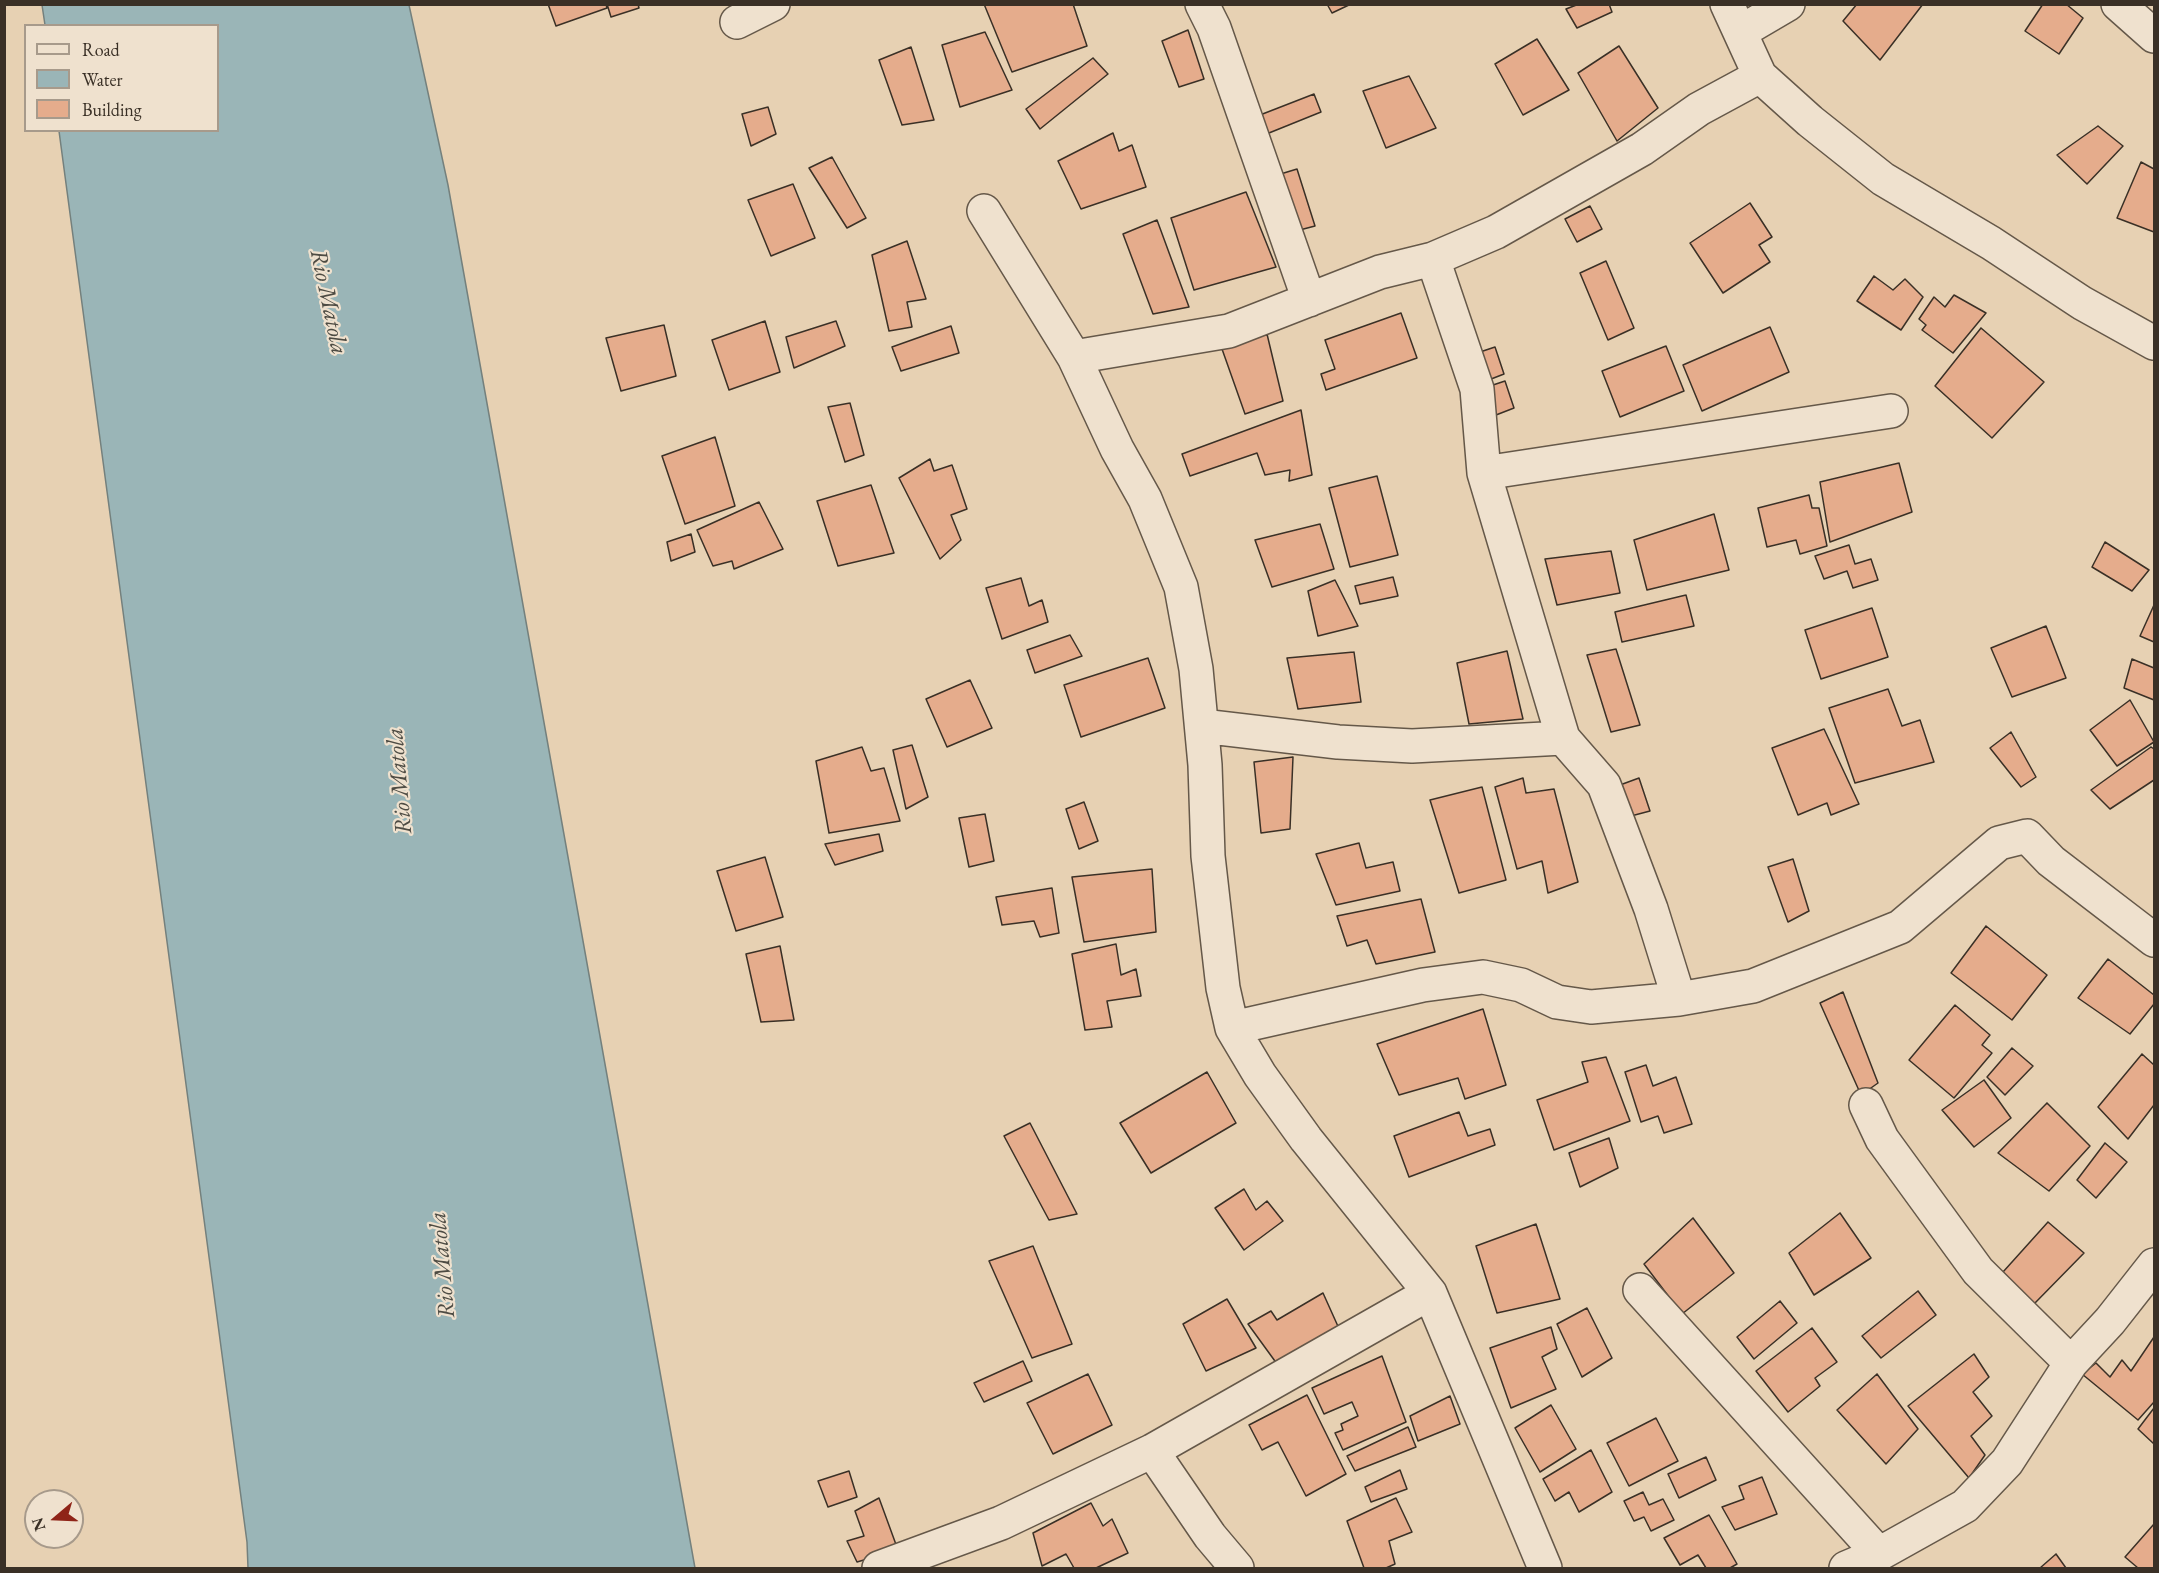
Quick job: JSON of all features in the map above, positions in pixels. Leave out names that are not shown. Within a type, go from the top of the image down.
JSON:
[{"type":"street","points":[[737,22],[773,4]]},
{"type":"street","points":[[1202,4],[1214,28],[1309,300]]},
{"type":"street","points":[[1788,4],[1735,18],[1760,76],[1883,179],[1991,243],[2082,303],[2154,343]]},
{"type":"street","points":[[2118,4],[2154,36]]},
{"type":"street","points":[[1074,357],[1229,331],[1380,272],[1433,258],[1496,232],[1642,149],[1699,109],[1760,76]]},
{"type":"street","points":[[984,211],[1074,357],[1117,449],[1145,499],[1182,587],[1197,669],[1208,856],[1222,978],[1232,1028],[1260,1075],[1306,1139],[1430,1293],[1527,1520],[1545,1569]]},
{"type":"street","points":[[1433,258],[1477,389],[1484,473],[1563,738],[1604,785],[1651,909],[1679,999]]},
{"type":"street","points":[[1484,473],[1891,411]]},
{"type":"street","points":[[1202,726],[1338,742],[1412,746],[1563,738]]},
{"type":"street","points":[[1232,1028],[1423,985],[1483,977],[1521,985],[1557,1002],[1591,1007],[1679,999],[1753,986],[1900,927],[1999,843],[2027,836],[2050,861],[2154,940]]},
{"type":"street","points":[[1866,1105],[1882,1139],[1978,1271],[2071,1364]]},
{"type":"street","points":[[1846,1569],[1879,1554],[1965,1506],[2007,1462],[2071,1364],[2110,1321],[2154,1265]]},
{"type":"street","points":[[1641,1290],[1879,1554]]},
{"type":"street","points":[[879,1569],[1001,1523],[1152,1451],[1430,1293]]},
{"type":"street","points":[[1152,1451],[1210,1536],[1237,1569]]},
{"type":"water","name":"Rio Matola","points":[[42,5],[409,5],[448,185],[695,1568],[248,1568],[247,1542],[59,132],[219,132],[219,24],[45,24]]},
{"type":"building","points":[[548,4],[606,4],[607,8],[556,26]]},
{"type":"building","points":[[607,4],[638,4],[639,8],[611,17]]},
{"type":"building","points":[[984,4],[1073,4],[1087,46],[1012,72]]},
{"type":"building","points":[[1327,4],[1351,4],[1332,13]]},
{"type":"building","points":[[1579,4],[1609,4],[1612,12],[1577,28],[1566,9]]},
{"type":"building","points":[[1857,4],[1923,4],[1880,60],[1843,21]]},
{"type":"building","points":[[2043,4],[2066,4],[2083,18],[2059,54],[2025,31]]},
{"type":"building","points":[[1188,30],[1204,79],[1179,87],[1162,41]]},
{"type":"building","points":[[985,32],[1012,90],[960,107],[942,45]]},
{"type":"building","points":[[1537,39],[1569,90],[1523,115],[1495,64]]},
{"type":"building","points":[[1619,46],[1658,108],[1617,141],[1578,73]]},
{"type":"building","points":[[911,47],[934,120],[902,125],[879,60]]},
{"type":"building","points":[[1093,58],[1108,74],[1040,129],[1026,109]]},
{"type":"building","points":[[1409,76],[1436,128],[1386,148],[1363,91]]},
{"type":"building","points":[[1314,94],[1321,112],[1264,135],[1260,115]]},
{"type":"building","points":[[768,107],[776,134],[751,146],[742,114]]},
{"type":"building","points":[[2098,126],[2123,146],[2087,184],[2057,155]]},
{"type":"building","points":[[1113,133],[1119,151],[1132,145],[1146,187],[1081,209],[1058,161]]},
{"type":"building","points":[[832,157],[866,218],[847,228],[809,168]]},
{"type":"building","points":[[2141,162],[2154,169],[2154,232],[2117,218]]},
{"type":"building","points":[[1297,169],[1315,226],[1292,232],[1274,176]]},
{"type":"building","points":[[793,184],[815,238],[771,256],[748,200]]},
{"type":"building","points":[[1246,192],[1276,267],[1194,290],[1171,218]]},
{"type":"building","points":[[1750,203],[1772,237],[1759,245],[1770,262],[1723,293],[1690,243]]},
{"type":"building","points":[[1590,206],[1602,229],[1577,242],[1565,219]]},
{"type":"building","points":[[1157,220],[1189,307],[1153,314],[1123,234]]},
{"type":"building","points":[[907,241],[926,299],[907,302],[912,327],[889,331],[872,255]]},
{"type":"building","points":[[1606,261],[1634,328],[1608,340],[1580,273]]},
{"type":"building","points":[[1874,276],[1893,290],[1905,279],[1923,297],[1901,330],[1857,301]]},
{"type":"building","points":[[1954,295],[1986,313],[1953,353],[1922,330],[1926,325],[1919,319],[1934,297],[1945,307]]},
{"type":"building","points":[[1401,313],[1417,358],[1326,390],[1321,374],[1335,369],[1325,340]]},
{"type":"building","points":[[765,321],[780,372],[729,390],[712,340]]},
{"type":"building","points":[[836,321],[845,346],[794,368],[786,337]]},
{"type":"building","points":[[664,325],[676,376],[621,391],[606,338]]},
{"type":"building","points":[[951,326],[959,353],[901,371],[892,347]]},
{"type":"building","points":[[1770,327],[1789,372],[1702,411],[1683,365]]},
{"type":"building","points":[[1981,328],[2044,382],[1992,438],[1935,386]]},
{"type":"building","points":[[1267,334],[1283,401],[1245,414],[1222,349]]},
{"type":"building","points":[[1666,346],[1684,391],[1620,417],[1602,371]]},
{"type":"building","points":[[1495,347],[1504,374],[1486,381],[1477,353]]},
{"type":"building","points":[[1505,381],[1514,408],[1496,415],[1487,387]]},
{"type":"building","points":[[850,403],[864,455],[845,462],[828,407]]},
{"type":"building","points":[[1301,410],[1312,475],[1289,481],[1290,470],[1265,475],[1257,453],[1190,476],[1182,454]]},
{"type":"building","points":[[715,437],[735,506],[685,524],[662,456]]},
{"type":"building","points":[[930,459],[934,471],[952,465],[967,509],[951,515],[961,540],[940,559],[899,478]]},
{"type":"building","points":[[1899,463],[1912,512],[1830,542],[1820,482]]},
{"type":"building","points":[[1377,476],[1398,555],[1350,567],[1329,488]]},
{"type":"building","points":[[871,485],[894,553],[838,566],[817,501]]},
{"type":"building","points":[[1809,495],[1812,508],[1819,508],[1827,546],[1800,554],[1796,540],[1767,547],[1758,508]]},
{"type":"building","points":[[759,502],[783,549],[734,569],[732,561],[713,566],[697,530]]},
{"type":"building","points":[[1714,514],[1729,570],[1647,590],[1634,540]]},
{"type":"building","points":[[1320,524],[1334,569],[1272,587],[1255,540]]},
{"type":"building","points":[[691,534],[695,552],[671,561],[667,542]]},
{"type":"building","points":[[2105,542],[2149,570],[2132,591],[2092,567]]},
{"type":"building","points":[[1849,545],[1855,564],[1871,559],[1878,580],[1853,588],[1847,571],[1824,579],[1815,556]]},
{"type":"building","points":[[1611,551],[1620,593],[1557,605],[1545,559]]},
{"type":"building","points":[[1393,577],[1398,596],[1360,604],[1355,586]]},
{"type":"building","points":[[1021,578],[1029,606],[1042,600],[1048,622],[1002,639],[986,588]]},
{"type":"building","points":[[1335,580],[1358,626],[1318,636],[1308,591]]},
{"type":"building","points":[[1686,595],[1694,626],[1622,642],[1615,612]]},
{"type":"building","points":[[2154,605],[2154,642],[2140,636]]},
{"type":"building","points":[[1872,608],[1888,657],[1821,679],[1805,630]]},
{"type":"building","points":[[2046,626],[2066,678],[2012,697],[1991,648]]},
{"type":"building","points":[[1070,635],[1082,656],[1035,673],[1027,650]]},
{"type":"building","points":[[1616,649],[1640,725],[1611,732],[1587,655]]},
{"type":"building","points":[[1507,651],[1523,719],[1469,724],[1457,663]]},
{"type":"building","points":[[1354,652],[1361,702],[1298,709],[1287,658]]},
{"type":"building","points":[[1148,658],[1165,708],[1081,737],[1064,685]]},
{"type":"building","points":[[2132,659],[2154,668],[2154,700],[2124,688]]},
{"type":"building","points":[[970,680],[992,728],[947,747],[926,699]]},
{"type":"building","points":[[1888,689],[1902,726],[1920,720],[1934,762],[1855,783],[1829,708]]},
{"type":"building","points":[[2130,700],[2154,742],[2117,766],[2090,730]]},
{"type":"building","points":[[1824,729],[1859,804],[1831,815],[1827,803],[1798,815],[1772,748]]},
{"type":"building","points":[[2011,732],[2036,777],[2021,787],[1990,748]]},
{"type":"building","points":[[912,745],[928,797],[906,809],[893,750]]},
{"type":"building","points":[[862,747],[871,771],[884,768],[900,821],[829,833],[816,761]]},
{"type":"building","points":[[2151,747],[2154,749],[2154,780],[2110,809],[2091,790]]},
{"type":"building","points":[[1293,757],[1290,829],[1261,833],[1254,762]]},
{"type":"building","points":[[1523,778],[1526,793],[1554,789],[1578,882],[1548,893],[1542,861],[1517,869],[1495,787]]},
{"type":"building","points":[[1639,778],[1650,811],[1631,816],[1620,785]]},
{"type":"building","points":[[1482,787],[1506,880],[1459,893],[1430,800]]},
{"type":"building","points":[[1084,802],[1098,841],[1079,849],[1066,809]]},
{"type":"building","points":[[985,814],[994,861],[969,867],[959,818]]},
{"type":"building","points":[[879,834],[883,851],[835,865],[825,844]]},
{"type":"building","points":[[1359,843],[1366,868],[1393,862],[1400,891],[1336,905],[1316,854]]},
{"type":"building","points":[[765,857],[783,917],[736,931],[717,871]]},
{"type":"building","points":[[1793,859],[1809,911],[1788,922],[1768,867]]},
{"type":"building","points":[[1152,869],[1156,932],[1084,942],[1072,877]]},
{"type":"building","points":[[1052,888],[1059,933],[1040,937],[1034,921],[1002,925],[996,897]]},
{"type":"building","points":[[1421,899],[1435,952],[1376,964],[1367,940],[1347,946],[1337,916]]},
{"type":"building","points":[[1986,926],[2047,975],[2012,1020],[1951,973]]},
{"type":"building","points":[[1116,944],[1121,975],[1136,969],[1141,996],[1107,1001],[1112,1027],[1085,1030],[1072,954]]},
{"type":"building","points":[[780,946],[794,1020],[761,1022],[746,954]]},
{"type":"building","points":[[2108,959],[2154,995],[2154,1004],[2130,1034],[2078,998]]},
{"type":"building","points":[[1843,992],[1878,1083],[1861,1095],[1820,1003]]},
{"type":"building","points":[[1955,1005],[1990,1035],[1982,1045],[1992,1053],[1954,1098],[1909,1060]]},
{"type":"building","points":[[1483,1009],[1506,1085],[1465,1099],[1458,1078],[1399,1095],[1377,1044]]},
{"type":"building","points":[[2012,1048],[2033,1066],[2005,1095],[1987,1077]]},
{"type":"building","points":[[2142,1054],[2154,1065],[2154,1105],[2128,1139],[2098,1107]]},
{"type":"building","points":[[1606,1057],[1630,1121],[1554,1150],[1537,1100],[1588,1082],[1582,1062]]},
{"type":"building","points":[[1646,1065],[1653,1086],[1676,1077],[1692,1124],[1664,1133],[1658,1116],[1641,1122],[1625,1072]]},
{"type":"building","points":[[1207,1072],[1236,1123],[1151,1173],[1120,1123]]},
{"type":"building","points":[[1984,1080],[2011,1118],[1974,1147],[1942,1110]]},
{"type":"building","points":[[2047,1103],[2090,1146],[2049,1191],[1998,1153]]},
{"type":"building","points":[[1459,1112],[1468,1136],[1490,1129],[1495,1145],[1409,1177],[1394,1136]]},
{"type":"building","points":[[1030,1123],[1077,1214],[1049,1220],[1004,1136]]},
{"type":"building","points":[[1609,1138],[1618,1168],[1580,1187],[1569,1153]]},
{"type":"building","points":[[2105,1143],[2127,1162],[2096,1198],[2077,1180]]},
{"type":"building","points":[[1244,1189],[1256,1210],[1267,1201],[1283,1221],[1244,1250],[1215,1208]]},
{"type":"building","points":[[1840,1213],[1871,1258],[1814,1295],[1789,1253]]},
{"type":"building","points":[[1693,1218],[1734,1273],[1682,1314],[1644,1264]]},
{"type":"building","points":[[2048,1222],[2084,1253],[2034,1304],[2003,1272]]},
{"type":"building","points":[[1536,1224],[1560,1299],[1497,1313],[1476,1246]]},
{"type":"building","points":[[1033,1246],[1072,1344],[1032,1358],[989,1261]]},
{"type":"building","points":[[1918,1291],[1936,1315],[1881,1358],[1862,1336]]},
{"type":"building","points":[[1323,1293],[1341,1333],[1280,1368],[1248,1324],[1271,1311],[1277,1320]]},
{"type":"building","points":[[1227,1299],[1256,1348],[1206,1371],[1183,1324]]},
{"type":"building","points":[[1780,1301],[1797,1323],[1754,1359],[1737,1337]]},
{"type":"building","points":[[1587,1308],[1612,1358],[1582,1377],[1557,1324]]},
{"type":"building","points":[[1551,1327],[1557,1349],[1542,1357],[1556,1389],[1511,1408],[1490,1348]]},
{"type":"building","points":[[1812,1328],[1837,1362],[1815,1378],[1820,1386],[1788,1412],[1756,1371]]},
{"type":"building","points":[[2154,1337],[2154,1402],[2138,1420],[2082,1374],[2096,1363],[2110,1377],[2122,1360],[2131,1371]]},
{"type":"building","points":[[1974,1354],[1989,1377],[1973,1392],[1992,1416],[1971,1436],[1985,1455],[1969,1478],[1908,1406]]},
{"type":"building","points":[[1382,1356],[1406,1422],[1343,1450],[1335,1433],[1343,1430],[1341,1424],[1358,1416],[1352,1402],[1324,1414],[1312,1388]]},
{"type":"building","points":[[1023,1361],[1032,1381],[984,1402],[974,1383]]},
{"type":"building","points":[[1088,1374],[1112,1425],[1053,1454],[1027,1403]]},
{"type":"building","points":[[1877,1374],[1918,1429],[1886,1464],[1837,1410]]},
{"type":"building","points":[[1307,1395],[1346,1474],[1306,1496],[1278,1442],[1262,1450],[1249,1425]]},
{"type":"building","points":[[1450,1396],[1460,1424],[1418,1441],[1410,1416]]},
{"type":"building","points":[[1551,1405],[1576,1449],[1540,1472],[1515,1428]]},
{"type":"building","points":[[2154,1408],[2154,1444],[2138,1429]]},
{"type":"building","points":[[1656,1418],[1678,1461],[1629,1486],[1607,1443]]},
{"type":"building","points":[[1408,1427],[1416,1447],[1355,1471],[1347,1456]]},
{"type":"building","points":[[1591,1450],[1612,1492],[1579,1512],[1569,1492],[1555,1501],[1543,1479]]},
{"type":"building","points":[[1706,1457],[1716,1480],[1679,1498],[1668,1474]]},
{"type":"building","points":[[1400,1470],[1407,1489],[1371,1502],[1365,1487]]},
{"type":"building","points":[[849,1471],[857,1497],[828,1507],[818,1481]]},
{"type":"building","points":[[1762,1477],[1777,1514],[1735,1530],[1722,1507],[1744,1499],[1739,1486]]},
{"type":"building","points":[[1643,1492],[1649,1505],[1663,1499],[1674,1520],[1651,1531],[1644,1517],[1634,1521],[1624,1501]]},
{"type":"building","points":[[879,1498],[898,1550],[857,1562],[847,1541],[864,1536],[855,1511]]},
{"type":"building","points":[[1396,1498],[1412,1532],[1389,1541],[1395,1564],[1386,1568],[1364,1568],[1347,1521]]},
{"type":"building","points":[[1091,1503],[1103,1526],[1112,1519],[1128,1553],[1096,1568],[1074,1568],[1066,1554],[1042,1566],[1033,1533]]},
{"type":"building","points":[[1709,1515],[1737,1564],[1730,1568],[1706,1568],[1698,1555],[1680,1565],[1664,1538]]},
{"type":"building","points":[[2154,1524],[2154,1568],[2138,1568],[2125,1557]]},
{"type":"building","points":[[2056,1554],[2066,1568],[2040,1568]]}]
